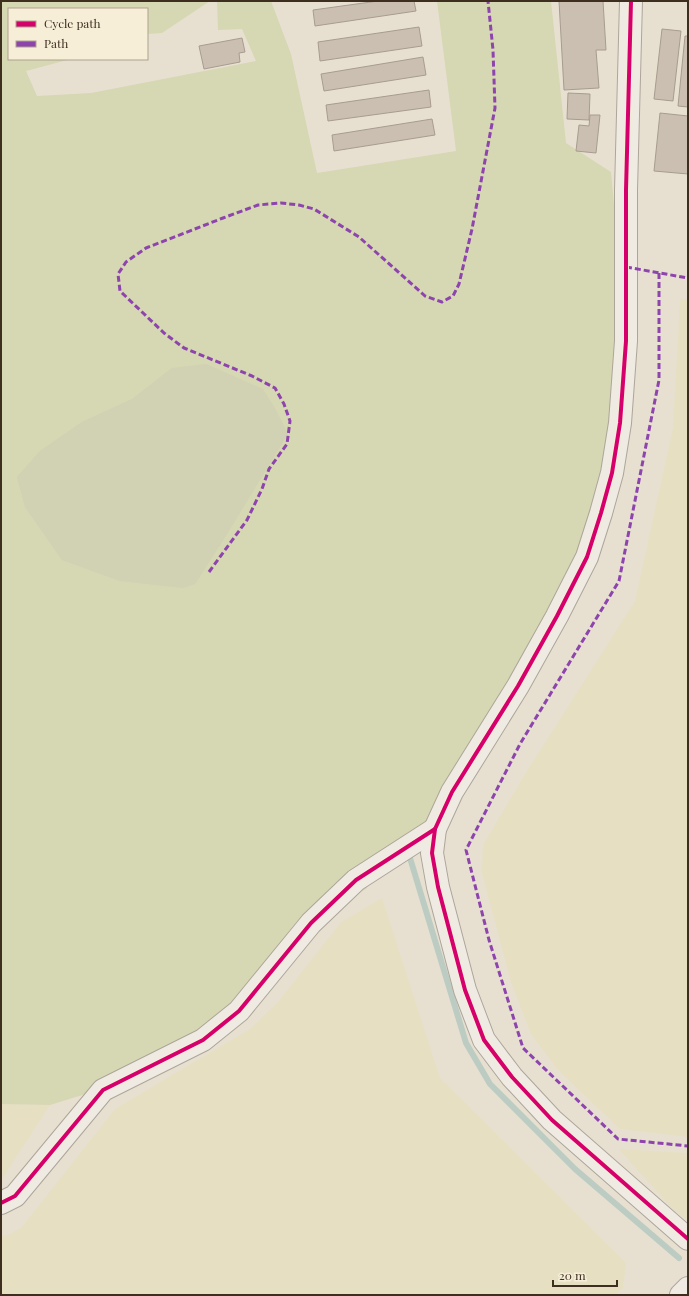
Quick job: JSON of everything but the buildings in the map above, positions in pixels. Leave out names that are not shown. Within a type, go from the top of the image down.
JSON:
[{"type":"street","points":[[631,1],[626,190],[626,341],[620,423],[612,473],[587,557],[557,616],[518,686],[452,792],[436,829],[432,853],[438,887],[466,990],[484,1040],[512,1077],[552,1120],[688,1239]]},
{"type":"street","points":[[1,1203],[15,1196],[103,1090],[203,1040],[239,1011],[311,923],[356,880],[436,829]]},
{"type":"street","points":[[681,1295],[688,1288]]},
{"type":"shaded area","points":[[680,299],[688,300],[688,1137],[620,1129],[558,1070],[531,1034],[511,982],[482,873],[483,845],[525,774],[635,601],[673,428]]},
{"type":"shaded area","points":[[382,898],[440,1078],[626,1263],[623,1288],[615,1295],[1,1295],[1,1236],[8,1235],[21,1228],[115,1109],[250,1029],[278,1002],[341,922]]},
{"type":"shaded area","points":[[1,1104],[50,1105],[1,1180]]},
{"type":"shaded area","points":[[619,1149],[688,1153],[688,1221],[672,1208]]},
{"type":"green space","points":[[1,1],[210,1],[162,33],[148,34],[148,8],[8,8],[8,60],[67,60],[26,71],[37,96],[91,93],[256,61],[242,29],[218,30],[217,1],[271,1],[291,54],[317,173],[456,151],[437,1],[551,1],[566,143],[611,172],[617,239],[613,397],[594,509],[516,710],[468,744],[442,840],[391,844],[366,889],[296,922],[226,1012],[176,1066],[50,1105],[1,1104]]},
{"type":"green space","points":[[206,364],[263,389],[288,434],[195,584],[183,588],[120,581],[62,560],[25,507],[17,477],[40,451],[82,422],[132,399],[172,368]]},
{"type":"waterway","points":[[410,858],[466,1043],[490,1084],[575,1169],[679,1258]]},
{"type":"marked path","points":[[209,572],[247,520],[262,489],[269,469],[287,444],[290,421],[284,404],[275,388],[252,376],[184,348],[164,333],[120,291],[118,274],[126,262],[146,248],[258,205],[281,203],[299,205],[314,209],[359,237],[425,296],[442,302],[453,296],[459,284],[472,229],[495,108],[493,50],[488,1]]},
{"type":"marked path","points":[[626,267],[688,278]]},
{"type":"marked path","points":[[659,273],[659,380],[619,581],[520,744],[466,850],[489,940],[523,1048],[618,1139],[688,1146]]},
{"type":"cycle path","points":[[631,1],[626,190],[626,341],[620,423],[612,473],[587,557],[557,616],[518,686],[452,792],[435,829],[432,853],[438,887],[465,990],[484,1040],[512,1077],[552,1120],[688,1239]]},
{"type":"cycle path","points":[[1,1203],[15,1196],[103,1090],[203,1040],[239,1011],[311,923],[356,880],[435,829]]}]
